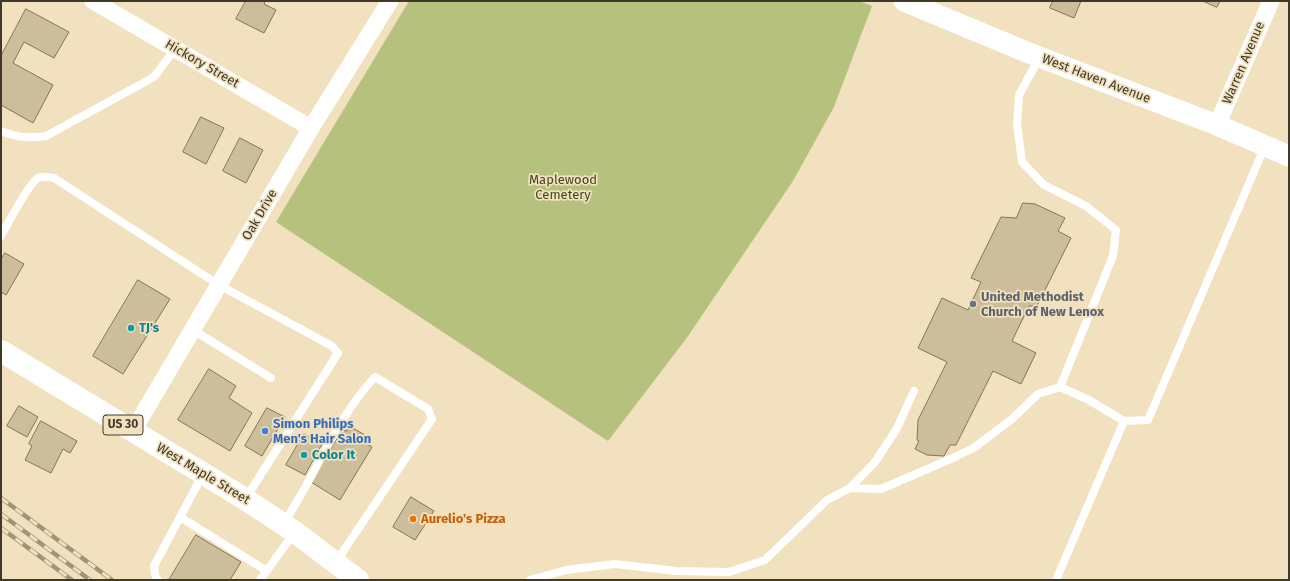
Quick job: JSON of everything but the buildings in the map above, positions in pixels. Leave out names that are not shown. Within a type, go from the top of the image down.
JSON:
[{"type":"main road","name":"West Maple Street","points":[[1,351],[245,499],[289,528],[358,580]]},
{"type":"street","name":"Hickory Street","points":[[92,1],[310,128]]},
{"type":"street","name":"Oak Drive","points":[[133,431],[310,128],[390,1]]},
{"type":"street","name":"West Haven Avenue","points":[[904,1],[1039,57],[1218,125],[1289,156]]},
{"type":"street","name":"Warren Avenue","points":[[1218,125],[1270,1]]},
{"type":"lane","points":[[1,131],[17,137],[33,138],[46,136],[130,92],[154,77],[175,49]]},
{"type":"lane","points":[[1039,57],[1019,95],[1017,124],[1022,162],[1044,185],[1086,206],[1116,230],[1113,256],[1060,387]]},
{"type":"lane","points":[[850,488],[882,489],[953,458],[975,447],[1012,419],[1038,394],[1060,387],[1087,399],[1124,421],[1148,420],[1265,146]]},
{"type":"lane","points":[[1,236],[29,189],[37,179],[47,176],[54,178],[219,285],[332,346],[338,353],[245,499]]},
{"type":"lane","points":[[193,330],[271,378]]},
{"type":"lane","points":[[260,580],[267,571],[289,528],[299,501],[324,453],[362,391],[375,377],[428,409],[432,418],[335,562]]},
{"type":"lane","points":[[530,580],[566,570],[615,564],[676,571],[730,572],[765,560],[827,500],[850,488],[875,462],[896,430],[914,391]]},
{"type":"lane","points":[[1056,580],[1124,421]]},
{"type":"lane","points":[[158,580],[155,575],[154,566],[203,473]]},
{"type":"lane","points":[[180,517],[267,571]]},
{"type":"lane","points":[[704,572],[712,580]]},
{"type":"green space","name":"Maplewood Cemetery","points":[[409,1],[859,1],[872,6],[834,107],[793,181],[686,339],[608,441],[276,222]]},
{"type":"railway","points":[[1,498],[112,580]]},
{"type":"railway","points":[[1,514],[90,580]]},
{"type":"railway","points":[[1,528],[72,580]]},
{"type":"place","name":"United Methodist Church of New Lenox","points":[[973,304]]},
{"type":"place","name":"TJ's","points":[[131,328]]},
{"type":"place","name":"Simon Philips Men's Hair Salon","points":[[265,431]]},
{"type":"place","name":"Color It","points":[[304,455]]},
{"type":"place","name":"Aurelio's Pizza","points":[[413,519]]}]
